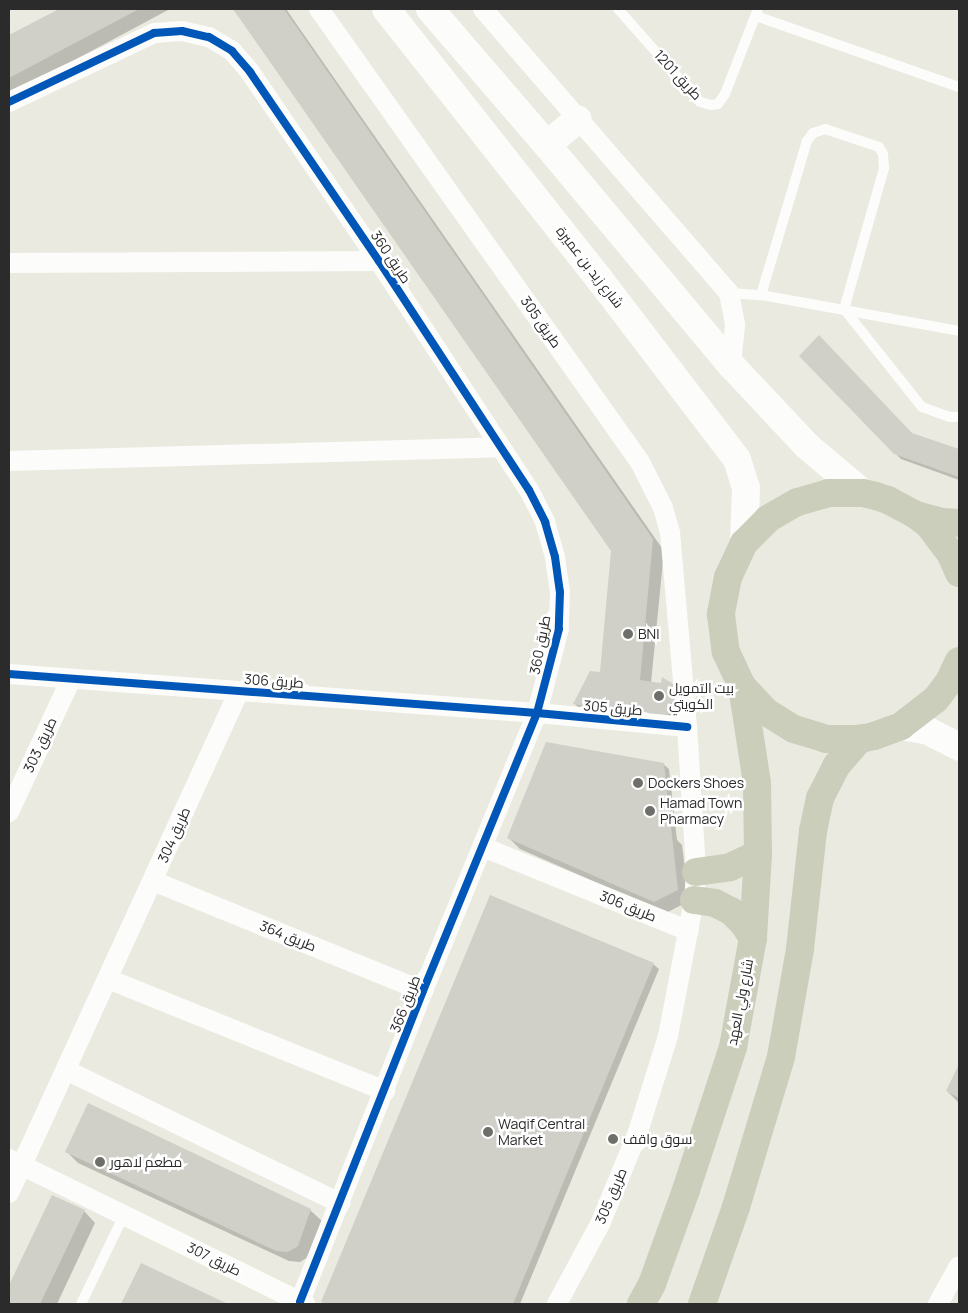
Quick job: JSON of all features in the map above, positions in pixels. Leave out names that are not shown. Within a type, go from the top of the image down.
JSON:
[{"type":"main road","points":[[959,573],[950,552],[929,525],[916,515],[888,500],[863,493],[829,493],[797,502],[768,519],[744,543],[728,577],[721,614],[726,652],[742,686],[765,711],[794,729],[826,738],[860,739],[902,726],[936,699],[959,662]]},
{"type":"main road","points":[[916,515],[942,522],[959,523]]},
{"type":"main road","name":"شارع ولي العهد","points":[[641,1304],[652,1284],[686,1190],[732,1047],[753,938],[758,854],[757,783],[742,686]]},
{"type":"main road","points":[[702,1304],[736,1207],[781,1057],[800,949],[813,831],[820,798],[837,766],[860,739]]},
{"type":"main road","points":[[696,872],[730,867],[758,854]]},
{"type":"main road","points":[[694,900],[715,903],[731,911],[744,923],[753,938]]},
{"type":"street","name":"طريق 305","points":[[319,9],[640,462],[652,484],[670,532],[687,727],[696,872],[694,900],[668,1036],[638,1132],[600,1224],[557,1304]]},
{"type":"street","name":"شارع زيد بن عميرة","points":[[386,9],[606,288],[737,459],[746,488],[744,543]]},
{"type":"street","points":[[430,9],[548,145],[731,365],[807,446],[863,493]]},
{"type":"street","points":[[483,9],[729,294],[735,325],[731,365]]},
{"type":"street","name":"طريق 360","points":[[9,102],[154,33],[182,31],[208,37],[232,51],[250,72],[379,260],[529,490],[545,522],[555,557],[560,592],[559,629],[537,713]]},
{"type":"street","points":[[548,145],[578,119]]},
{"type":"street","points":[[9,263],[379,260]]},
{"type":"street","points":[[9,461],[501,447]]},
{"type":"street","points":[[959,662],[959,678]]},
{"type":"street","name":"طريق 306","points":[[9,674],[537,713]]},
{"type":"street","name":"طريق 303","points":[[9,812],[71,679]]},
{"type":"street","name":"طريق 304","points":[[9,1193],[15,1162],[66,1070],[239,691]]},
{"type":"street","name":"طريق 305","points":[[537,713],[687,727]]},
{"type":"street","name":"طريق 366","points":[[301,1303],[423,991],[537,713]]},
{"type":"street","points":[[902,726],[928,731],[959,747]]},
{"type":"street","name":"طريق 306","points":[[483,847],[689,931]]},
{"type":"street","name":"طريق 364","points":[[153,881],[423,991]]},
{"type":"street","points":[[108,979],[385,1090]]},
{"type":"street","points":[[66,1070],[340,1203]]},
{"type":"street","name":"طريق 307","points":[[15,1162],[301,1303]]},
{"type":"street","points":[[938,1304],[959,1266]]},
{"type":"lane","name":"طريق 1201","points":[[618,9],[700,102],[711,106],[722,100],[757,12],[959,87]]},
{"type":"lane","points":[[760,294],[807,141],[813,132],[825,129],[879,147],[883,154],[884,168],[844,309]]},
{"type":"lane","points":[[729,294],[760,294],[959,331]]},
{"type":"lane","points":[[844,309],[922,406],[948,417],[959,418]]},
{"type":"lane","points":[[81,1304],[124,1215]]},
{"type":"building","points":[[59,9],[139,9],[9,78],[9,35]]},
{"type":"building","points":[[233,9],[284,9],[653,539],[640,680],[661,683],[662,677],[672,683],[677,692],[675,707],[671,713],[656,719],[573,704],[590,671],[600,672],[611,551]]},
{"type":"building","points":[[819,335],[912,433],[959,449],[959,477],[894,454],[799,356]]},
{"type":"building","points":[[546,742],[664,763],[678,890],[654,902],[507,838]]},
{"type":"building","name":"Waqif Central Market","points":[[490,895],[654,963],[513,1304],[326,1304],[321,1302]]},
{"type":"building","points":[[959,1064],[959,1098],[946,1091]]},
{"type":"building","points":[[88,1103],[311,1209],[298,1246],[288,1252],[276,1251],[65,1152]]},
{"type":"building","points":[[52,1195],[85,1210],[40,1304],[9,1304],[9,1285]]},
{"type":"building","points":[[141,1263],[228,1304],[121,1304]]},
{"type":"cycle path","points":[[9,102],[154,33],[182,31],[209,37],[232,51],[250,72],[379,261],[529,490],[545,522],[555,557],[560,592],[559,629],[537,713],[423,991],[300,1302]]},
{"type":"cycle path","points":[[9,674],[537,713],[687,727]]},
{"type":"place","name":"BNI","points":[[628,634]]},
{"type":"place","name":"بيت التمويل الكويتي","points":[[659,696]]},
{"type":"place","name":"Dockers Shoes","points":[[638,783]]},
{"type":"place","name":"Hamad Town Pharmacy","points":[[650,811]]},
{"type":"place","name":"Waqif Central Market","points":[[488,1132]]},
{"type":"place","name":"سوق واقف","points":[[613,1139]]},
{"type":"place","name":"مطعم لاهور","points":[[100,1162]]}]
